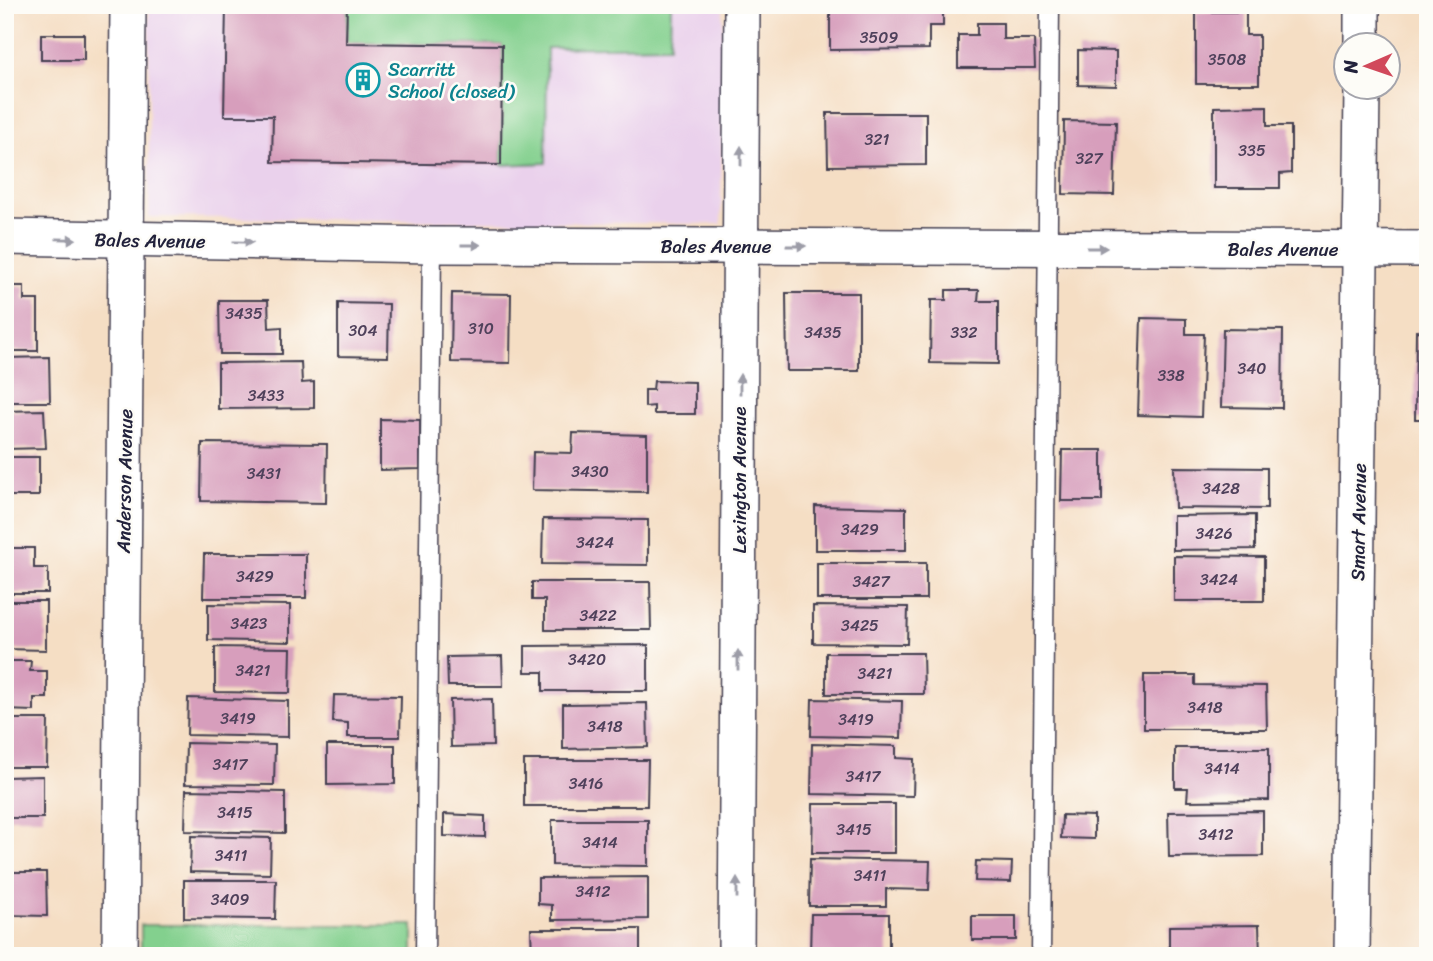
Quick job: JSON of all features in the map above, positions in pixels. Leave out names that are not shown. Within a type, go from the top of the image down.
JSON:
[{"type":"street","name":"Anderson Avenue","points":[[120,956],[128,5]]},
{"type":"street","name":"Lexington Avenue","points":[[736,956],[742,5]]},
{"type":"street","points":[[1362,5],[1362,32]]},
{"type":"street","name":"Smart Avenue","points":[[1352,956],[1362,102]]},
{"type":"street","name":"Bales Avenue","points":[[5,237],[432,245],[1428,249]]},
{"type":"lane","points":[[1041,956],[1050,5]]},
{"type":"lane","points":[[425,956],[432,245]]},
{"type":"shaded area","points":[[149,5],[723,5],[721,224],[149,217]]},
{"type":"green space","points":[[347,5],[671,5],[670,46],[547,48],[546,163],[501,165],[502,45],[346,43]]},
{"type":"green space","points":[[141,925],[413,925],[413,956],[141,956]]},
{"type":"building","name":"Scarritt School (closed)","points":[[226,5],[347,5],[346,43],[502,45],[501,165],[272,162],[273,116],[224,116]]},
{"type":"building","points":[[830,5],[943,5],[943,26],[929,26],[929,49],[830,50]]},
{"type":"building","points":[[1196,12],[1246,12],[1246,35],[1259,35],[1259,84],[1196,84]]},
{"type":"building","points":[[977,23],[1003,23],[1003,39],[1034,39],[1035,68],[958,68],[958,35],[977,35]]},
{"type":"building","points":[[41,34],[84,34],[84,60],[41,60]]},
{"type":"building","points":[[1078,50],[1116,51],[1116,86],[1078,85]]},
{"type":"building","points":[[1267,106],[1267,126],[1291,126],[1291,173],[1280,174],[1280,188],[1214,188],[1214,107]]},
{"type":"building","points":[[827,113],[926,113],[926,165],[828,166]]},
{"type":"building","points":[[1064,121],[1116,122],[1114,195],[1063,194]]},
{"type":"building","points":[[5,286],[24,286],[24,300],[38,300],[38,351],[5,351]]},
{"type":"building","points":[[946,290],[979,290],[978,301],[998,301],[998,364],[930,363],[931,300],[946,300]]},
{"type":"building","points":[[452,293],[511,294],[510,363],[451,362]]},
{"type":"building","points":[[786,293],[859,293],[859,371],[787,371]]},
{"type":"building","points":[[219,300],[268,300],[269,328],[282,327],[282,354],[220,354]]},
{"type":"building","points":[[338,303],[389,304],[388,357],[338,356]]},
{"type":"building","points":[[1141,318],[1186,319],[1186,334],[1204,334],[1201,417],[1138,415]]},
{"type":"building","points":[[1223,329],[1283,330],[1282,408],[1221,407]]},
{"type":"building","points":[[1416,331],[1428,332],[1428,419],[1415,419]]},
{"type":"building","points":[[49,357],[50,402],[5,402],[5,358]]},
{"type":"building","points":[[301,362],[302,383],[314,382],[314,408],[218,409],[218,363]]},
{"type":"building","points":[[654,381],[695,382],[695,414],[654,414],[654,406],[645,407],[645,390],[653,390]]},
{"type":"building","points":[[44,410],[46,448],[5,449],[5,411]]},
{"type":"building","points":[[380,419],[420,420],[420,469],[380,470]]},
{"type":"building","points":[[573,433],[647,435],[647,492],[532,490],[533,452],[572,453]]},
{"type":"building","points":[[202,443],[327,444],[326,503],[201,501]]},
{"type":"building","points":[[1062,450],[1102,450],[1102,501],[1061,501]]},
{"type":"building","points":[[5,457],[39,457],[39,496],[5,496]]},
{"type":"building","points":[[1174,467],[1267,468],[1267,509],[1175,508]]},
{"type":"building","points":[[815,506],[906,508],[906,550],[815,550]]},
{"type":"building","points":[[1255,515],[1255,549],[1173,550],[1173,516]]},
{"type":"building","points":[[543,519],[648,520],[648,565],[542,564]]},
{"type":"building","points":[[5,548],[34,548],[34,568],[48,568],[48,593],[5,593]]},
{"type":"building","points":[[204,554],[306,554],[306,598],[203,598]]},
{"type":"building","points":[[1174,556],[1264,557],[1264,601],[1174,601]]},
{"type":"building","points":[[817,563],[926,563],[926,599],[817,599]]},
{"type":"building","points":[[532,582],[650,582],[651,630],[545,630],[545,600],[532,600]]},
{"type":"building","points":[[5,601],[46,601],[46,650],[5,649]]},
{"type":"building","points":[[208,604],[290,605],[290,642],[208,640]]},
{"type":"building","points":[[813,606],[908,607],[907,644],[813,643]]},
{"type":"building","points":[[648,645],[648,691],[543,691],[543,672],[525,672],[525,646]]},
{"type":"building","points":[[215,647],[291,648],[290,693],[215,692]]},
{"type":"building","points":[[826,653],[923,653],[924,694],[826,694]]},
{"type":"building","points":[[502,656],[503,686],[448,686],[447,657]]},
{"type":"building","points":[[5,661],[31,661],[30,671],[47,671],[47,698],[34,698],[34,711],[5,710]]},
{"type":"building","points":[[1144,675],[1195,675],[1195,685],[1266,686],[1267,729],[1144,729]]},
{"type":"building","points":[[334,695],[401,696],[400,737],[348,737],[348,723],[333,722]]},
{"type":"building","points":[[188,698],[288,701],[288,737],[187,735]]},
{"type":"building","points":[[492,699],[493,746],[451,747],[450,700]]},
{"type":"building","points":[[812,699],[902,701],[901,738],[811,736]]},
{"type":"building","points":[[647,703],[648,747],[563,749],[563,704]]},
{"type":"building","points":[[5,719],[48,719],[47,767],[5,767]]},
{"type":"building","points":[[186,743],[275,745],[274,785],[185,784]]},
{"type":"building","points":[[812,744],[896,746],[896,758],[914,759],[913,796],[811,794]]},
{"type":"building","points":[[327,745],[395,745],[395,784],[327,785]]},
{"type":"building","points":[[1175,748],[1269,748],[1269,800],[1187,801],[1188,788],[1175,788]]},
{"type":"building","points":[[524,760],[648,760],[647,806],[524,806]]},
{"type":"building","points":[[43,776],[43,818],[5,818],[5,777]]},
{"type":"building","points":[[186,790],[285,792],[285,833],[185,831]]},
{"type":"building","points":[[813,804],[895,804],[895,853],[812,853]]},
{"type":"building","points":[[1263,811],[1263,856],[1169,857],[1168,812]]},
{"type":"building","points":[[444,814],[485,816],[485,837],[444,836]]},
{"type":"building","points":[[1062,815],[1094,816],[1094,839],[1061,838]]},
{"type":"building","points":[[552,820],[648,820],[648,866],[552,865]]},
{"type":"building","points":[[191,836],[271,838],[270,874],[190,872]]},
{"type":"building","points":[[810,859],[930,861],[929,890],[886,889],[886,906],[809,906]]},
{"type":"building","points":[[976,861],[1012,862],[1011,882],[975,881]]},
{"type":"building","points":[[5,872],[46,872],[47,916],[5,915]]},
{"type":"building","points":[[648,877],[648,919],[552,920],[552,905],[538,904],[538,878]]},
{"type":"building","points":[[184,880],[276,880],[275,919],[184,918]]},
{"type":"building","points":[[811,914],[889,914],[889,956],[810,956]]},
{"type":"building","points":[[972,916],[1016,916],[1016,940],[972,940]]},
{"type":"building","points":[[1259,925],[1260,956],[1169,956],[1169,926]]},
{"type":"building","points":[[531,929],[640,929],[640,956],[532,956]]},
{"type":"place","name":"Scarritt School (closed)","points":[[363,80]]}]
